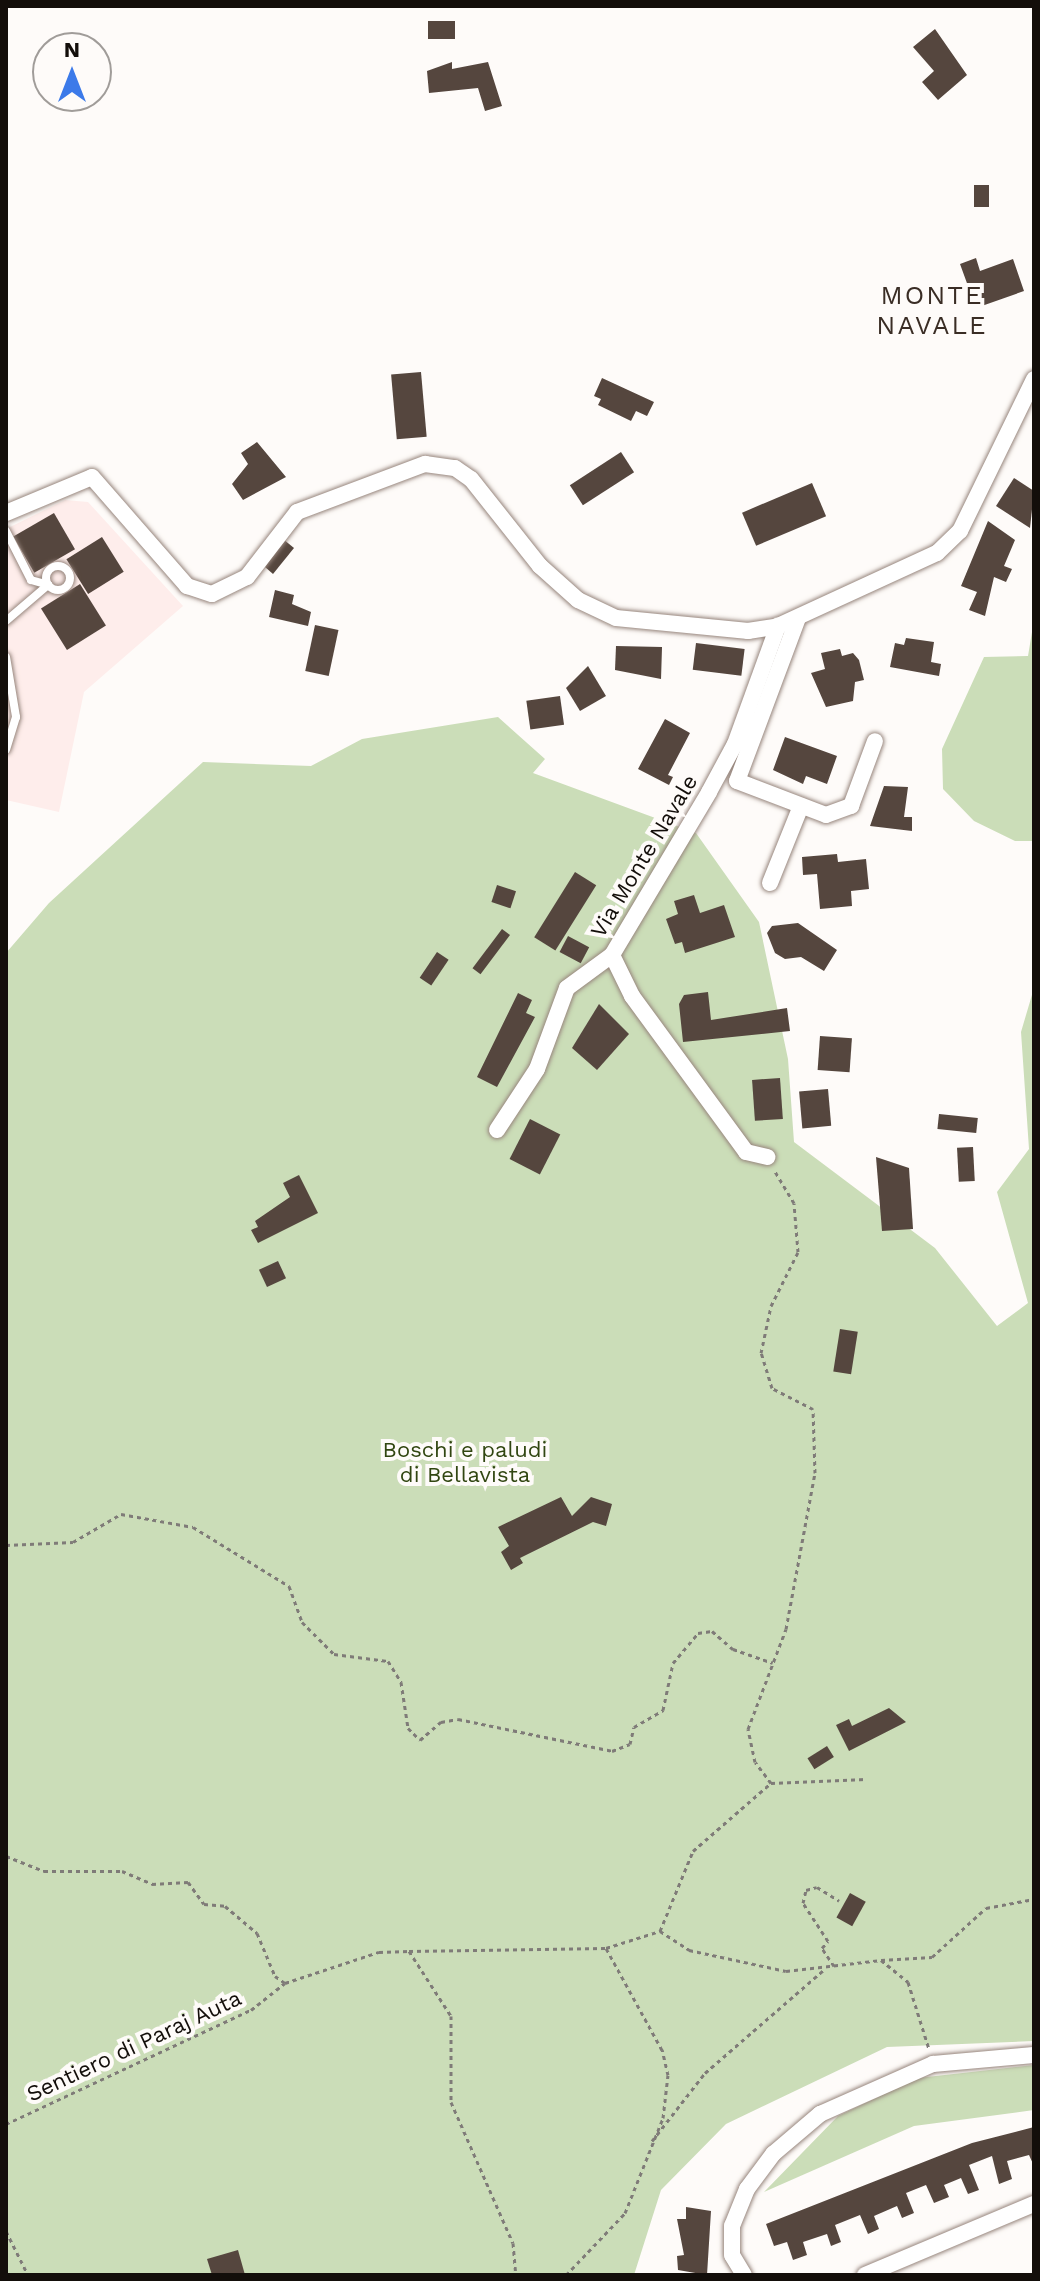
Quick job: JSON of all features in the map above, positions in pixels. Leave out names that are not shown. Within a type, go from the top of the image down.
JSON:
[{"type":"street","points":[[6,513],[92,477],[187,586],[212,594],[247,577],[297,512],[425,464],[455,468],[471,479],[540,566],[578,600],[616,618],[661,626],[748,631],[778,626],[798,618],[937,553],[960,531],[1034,379]]},
{"type":"street","points":[[798,618],[737,781],[826,815],[851,806],[875,741]]},
{"type":"street","name":"Via Monte Navale","points":[[497,1130],[537,1069],[567,988],[612,955],[735,744],[778,626]]},
{"type":"street","points":[[770,883],[801,806]]},
{"type":"street","points":[[612,955],[632,996],[746,1152],[767,1157]]},
{"type":"street","points":[[744,2275],[732,2255],[732,2226],[759,2168],[820,2114],[933,2064],[1034,2055]]},
{"type":"street","points":[[865,2275],[1034,2204]]},
{"type":"lane","points":[[6,531],[31,580],[48,585],[6,621]]},
{"type":"lane","points":[[6,657],[16,717],[6,749]]},
{"type":"path","points":[[767,1157],[794,1203],[798,1252],[771,1306],[761,1353],[772,1388],[813,1409],[815,1473],[796,1587],[773,1663],[748,1729],[755,1762],[771,1783]]},
{"type":"path","points":[[6,1545],[73,1542],[121,1514],[193,1527],[289,1586],[302,1622],[334,1654],[388,1661],[401,1682],[408,1728],[420,1740],[441,1722],[458,1719],[612,1751],[630,1744],[634,1727],[663,1710],[673,1663],[698,1633],[712,1631],[733,1649],[773,1663]]},
{"type":"path","points":[[866,1779],[771,1783],[693,1851],[660,1931],[689,1950],[786,1971],[932,1957],[986,1908],[1034,1899]]},
{"type":"path","points":[[6,1856],[44,1871],[99,1869],[152,1884],[188,1882],[204,1904],[225,1906],[257,1933],[275,1976],[285,1983]]},
{"type":"path","points":[[832,1966],[822,1948],[828,1941],[803,1903],[806,1890],[817,1887],[839,1901]]},
{"type":"path","name":"Sentiero di Paraj Auta","points":[[6,2124],[251,2010],[285,1983],[379,1952],[606,1948],[660,1931]]},
{"type":"path","points":[[566,2275],[625,2213],[649,2144],[663,2118],[668,2075],[644,2010],[606,1948]]},
{"type":"path","points":[[409,1951],[451,2016],[451,2102],[513,2243],[516,2275]]},
{"type":"path","points":[[881,1960],[908,1982],[933,2064]]},
{"type":"path","points":[[649,2144],[705,2073],[832,1966]]},
{"type":"path","points":[[6,2231],[28,2275]]},
{"type":"shaded area","points":[[65,500],[88,502],[183,606],[84,692],[59,812],[6,800],[6,529]]},
{"type":"green space","points":[[1034,620],[1034,841],[1015,841],[974,821],[943,789],[942,749],[984,657],[1028,656]]},
{"type":"green space","name":"Boschi e paludi di Bellavista","points":[[498,717],[545,759],[533,773],[696,833],[759,922],[788,1059],[794,1142],[935,1248],[997,1326],[1028,1303],[997,1192],[1029,1149],[1021,1032],[1034,988],[1034,2041],[887,2047],[726,2124],[661,2190],[634,2275],[6,2275],[6,953],[49,903],[203,762],[311,766],[362,739]]},
{"type":"green space","points":[[1034,2065],[1034,2110],[914,2126],[764,2192],[838,2116],[918,2078]]},
{"type":"building","points":[[428,21],[455,21],[455,39],[428,39]]},
{"type":"building","points":[[935,29],[967,75],[938,100],[922,82],[934,71],[913,47]]},
{"type":"building","points":[[452,62],[452,69],[488,62],[502,106],[485,111],[478,88],[429,93],[427,71]]},
{"type":"building","points":[[974,185],[989,185],[989,207],[974,207]]},
{"type":"building","points":[[976,258],[980,271],[1013,259],[1024,291],[976,308],[960,264]]},
{"type":"building","points":[[421,372],[427,437],[397,439],[391,375]]},
{"type":"building","points":[[602,378],[654,402],[647,416],[636,411],[631,421],[598,405],[601,399],[594,396]]},
{"type":"building","points":[[257,442],[286,477],[243,500],[232,484],[248,464],[241,453]]},
{"type":"building","points":[[621,452],[634,472],[583,505],[570,485]]},
{"type":"building","points":[[1014,478],[1034,491],[1030,528],[996,506]]},
{"type":"building","points":[[812,483],[826,516],[756,546],[742,513]]},
{"type":"building","points":[[54,513],[75,549],[34,573],[13,536]]},
{"type":"building","points":[[988,521],[1015,540],[1004,566],[1012,569],[1006,582],[994,577],[985,616],[969,610],[977,592],[961,586]]},
{"type":"building","points":[[102,537],[124,572],[88,594],[66,559]]},
{"type":"building","points":[[283,539],[294,548],[273,574],[265,567]]},
{"type":"building","points":[[80,584],[106,626],[67,650],[41,608]]},
{"type":"building","points":[[275,590],[294,595],[292,604],[311,612],[308,626],[269,617]]},
{"type":"building","points":[[315,625],[338,630],[329,676],[305,671]]},
{"type":"building","points":[[906,638],[934,642],[931,662],[941,664],[939,676],[890,667],[895,643],[904,645]]},
{"type":"building","points":[[696,643],[745,649],[741,676],[693,670]]},
{"type":"building","points":[[616,646],[662,647],[661,679],[615,670]]},
{"type":"building","points":[[840,649],[842,656],[853,653],[859,660],[864,680],[855,682],[853,701],[826,707],[811,673],[825,669],[821,653]]},
{"type":"building","points":[[588,666],[606,696],[580,711],[566,688]]},
{"type":"building","points":[[560,696],[564,725],[530,729],[526,701]]},
{"type":"building","points":[[665,719],[690,733],[668,775],[673,777],[669,785],[638,769]]},
{"type":"building","points":[[785,737],[837,756],[827,784],[806,776],[803,784],[773,770]]},
{"type":"building","points":[[884,786],[908,787],[904,817],[912,817],[912,831],[870,826]]},
{"type":"building","points":[[837,854],[838,862],[866,859],[869,889],[851,891],[852,906],[820,909],[817,874],[803,875],[802,857]]},
{"type":"building","points":[[575,872],[596,885],[555,951],[534,937]]},
{"type":"building","points":[[497,885],[516,891],[510,908],[491,902]]},
{"type":"building","points":[[694,895],[700,913],[724,905],[735,937],[685,953],[682,942],[675,944],[666,919],[678,914],[674,901]]},
{"type":"building","points":[[798,923],[837,950],[824,971],[801,957],[785,959],[775,953],[767,933],[772,926]]},
{"type":"building","points":[[502,929],[510,935],[480,974],[473,968]]},
{"type":"building","points":[[568,936],[589,947],[581,963],[560,952]]},
{"type":"building","points":[[437,952],[449,960],[431,986],[420,978]]},
{"type":"building","points":[[708,992],[711,1020],[787,1008],[790,1031],[683,1042],[679,1004],[684,995]]},
{"type":"building","points":[[518,993],[532,1000],[526,1013],[535,1017],[497,1087],[477,1077]]},
{"type":"building","points":[[599,1004],[629,1034],[597,1070],[572,1048]]},
{"type":"building","points":[[820,1036],[852,1038],[850,1072],[818,1070]]},
{"type":"building","points":[[780,1078],[783,1119],[755,1121],[752,1080]]},
{"type":"building","points":[[828,1089],[831,1126],[802,1128],[799,1092]]},
{"type":"building","points":[[939,1114],[978,1118],[976,1133],[937,1129]]},
{"type":"building","points":[[530,1119],[560,1134],[540,1175],[510,1159]]},
{"type":"building","points":[[973,1147],[975,1181],[959,1182],[957,1148]]},
{"type":"building","points":[[876,1157],[909,1168],[913,1229],[882,1231]]},
{"type":"building","points":[[299,1175],[318,1213],[258,1243],[251,1230],[258,1227],[255,1221],[290,1197],[283,1183]]},
{"type":"building","points":[[278,1261],[286,1278],[267,1287],[259,1270]]},
{"type":"building","points":[[840,1329],[858,1332],[851,1374],[833,1371]]},
{"type":"building","points":[[561,1497],[572,1516],[591,1497],[612,1504],[606,1526],[593,1522],[520,1558],[523,1563],[511,1570],[501,1552],[509,1546],[498,1527]]},
{"type":"building","points":[[889,1708],[906,1722],[849,1751],[836,1725],[849,1719],[852,1726]]},
{"type":"building","points":[[827,1746],[834,1757],[814,1769],[807,1758]]},
{"type":"building","points":[[850,1893],[866,1902],[852,1926],[836,1917]]},
{"type":"building","points":[[1034,2127],[1034,2166],[1029,2155],[1007,2161],[1012,2179],[999,2184],[992,2156],[969,2165],[979,2190],[968,2194],[961,2178],[944,2185],[949,2197],[934,2203],[926,2185],[906,2193],[914,2213],[902,2218],[897,2206],[874,2216],[879,2229],[868,2234],[860,2215],[835,2225],[841,2242],[831,2246],[827,2234],[803,2242],[807,2255],[793,2260],[787,2242],[774,2246],[766,2224],[972,2143]]},
{"type":"building","points":[[686,2207],[711,2211],[707,2275],[678,2270],[677,2256],[684,2255],[677,2219],[686,2219]]},
{"type":"building","points":[[238,2250],[245,2275],[212,2275],[207,2259]]},
{"type":"district","name":"MONTE NAVALE","points":[[932,311]]}]
